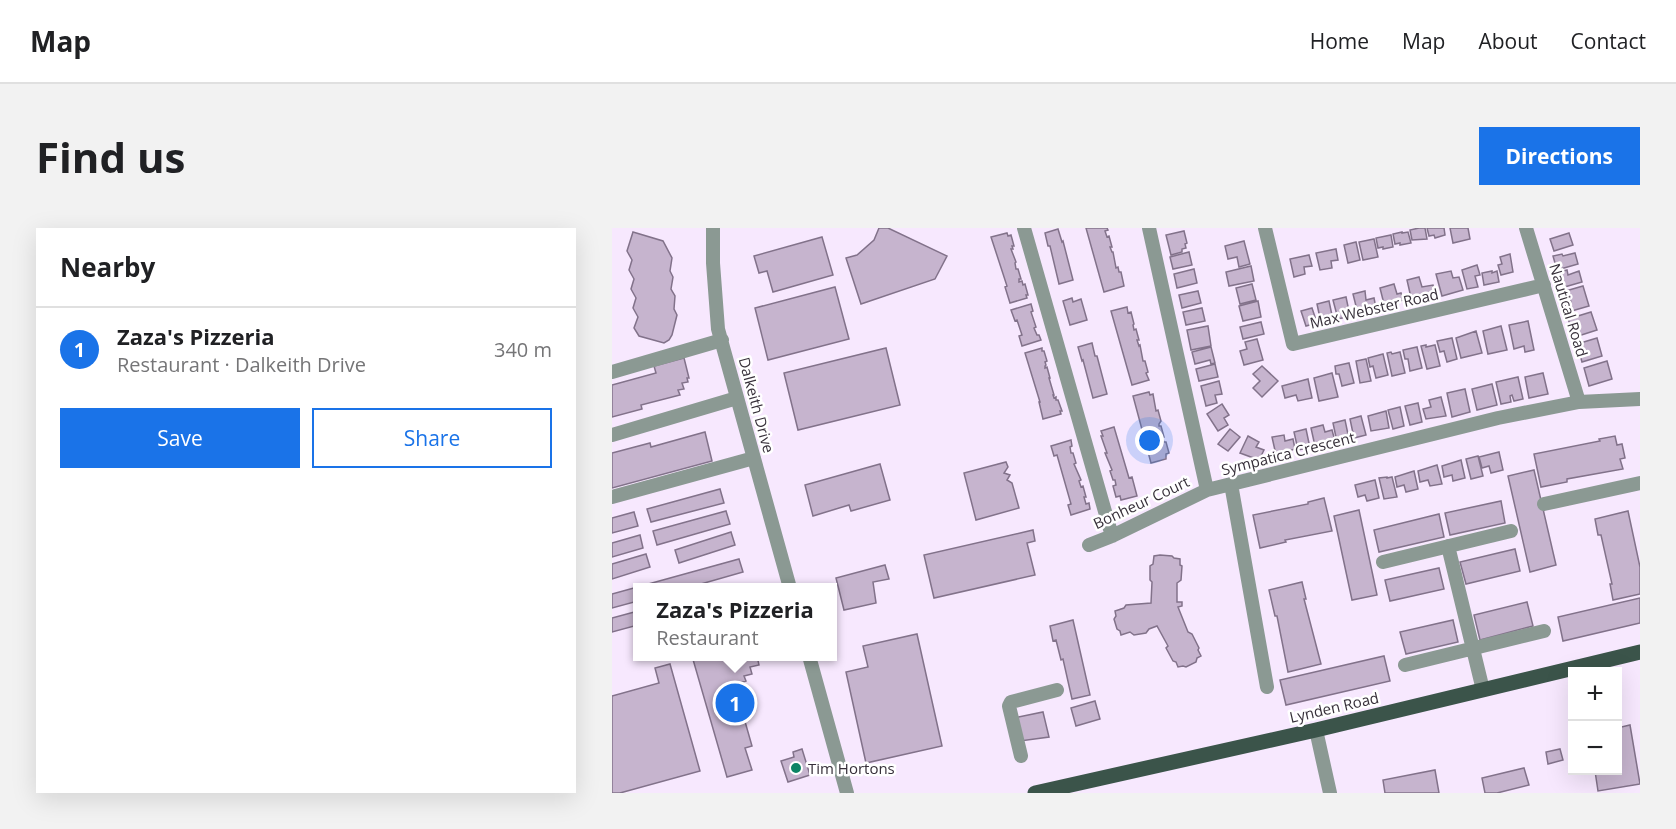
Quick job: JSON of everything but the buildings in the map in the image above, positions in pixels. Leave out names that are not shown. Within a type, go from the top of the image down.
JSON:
[{"type":"main road","name":"Lynden Road","points":[[1035,793],[1316,730],[1640,652]]},
{"type":"street","name":"Dalkeith Drive","points":[[712,228],[717,318],[789,583]]},
{"type":"street","points":[[1024,228],[1112,536]]},
{"type":"street","name":"Sympatica Crescent","points":[[1149,228],[1207,490],[1498,418],[1579,402],[1640,399]]},
{"type":"street","name":"Max Webster Road","points":[[1265,228],[1293,344],[1544,285]]},
{"type":"street","name":"Nautical Road","points":[[1526,228],[1579,402]]},
{"type":"street","points":[[612,372],[722,340]]},
{"type":"street","points":[[612,435],[738,398]]},
{"type":"street","points":[[612,497],[754,458]]},
{"type":"street","points":[[1544,504],[1568,505],[1640,483]]},
{"type":"street","points":[[1231,484],[1267,687]]},
{"type":"street","name":"Bonheur Court","points":[[1089,545],[1207,490]]},
{"type":"street","points":[[1383,562],[1511,531]]},
{"type":"street","points":[[1448,546],[1483,690]]},
{"type":"street","points":[[1405,665],[1544,631]]},
{"type":"street","points":[[810,661],[847,793]]},
{"type":"street","points":[[1020,756],[1009,706],[1011,702],[1057,690]]},
{"type":"street","points":[[1316,730],[1330,793]]},
{"type":"place","name":"Zaza's Pizzeria","points":[[735,703]]},
{"type":"place","name":"Tim Hortons","points":[[796,768]]}]
